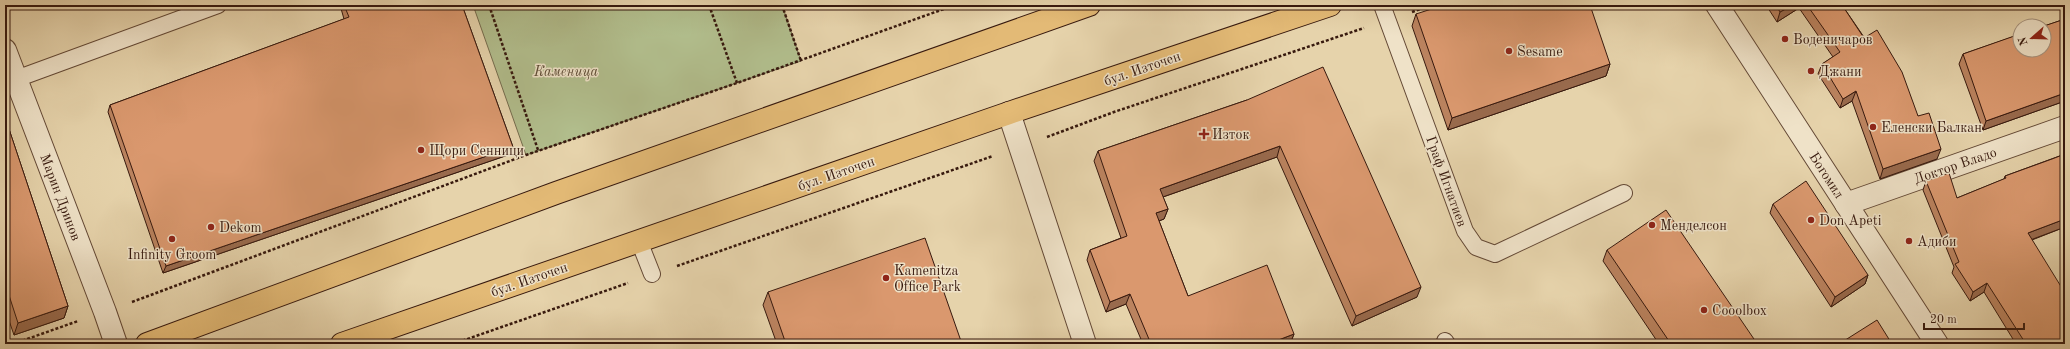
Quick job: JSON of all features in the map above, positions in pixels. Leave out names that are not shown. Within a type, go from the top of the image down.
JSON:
[{"type":"main road","points":[[147,344],[563,190],[1089,5]]},
{"type":"main road","name":"бул. Източен","points":[[342,344],[1009,113],[1330,5]]},
{"type":"street","name":"Богомил","points":[[1718,5],[1937,344]]},
{"type":"street","name":"Марин Дринов","points":[[5,50],[116,344]]},
{"type":"street","points":[[1009,113],[1085,344]]},
{"type":"street","name":"Доктор Владо","points":[[1846,204],[2065,127]]},
{"type":"lane","points":[[16,79],[218,5]]},
{"type":"lane","name":"Граф Игнатиев","points":[[1384,12],[1465,231],[1476,247],[1495,254],[1624,193]]},
{"type":"lane","points":[[639,241],[652,274]]},
{"type":"path","points":[[489,5],[538,150]]},
{"type":"path","points":[[709,5],[737,83]]},
{"type":"path","points":[[782,5],[801,61]]},
{"type":"path","points":[[13,344],[105,312],[538,150],[801,61],[955,5]]},
{"type":"path","points":[[453,344],[1020,147],[1384,12],[1431,5]]},
{"type":"green space","name":"Каменица","points":[[473,5],[782,5],[801,61],[526,155]]},
{"type":"building","points":[[344,5],[462,5],[513,147],[166,266],[110,105],[349,17]]},
{"type":"building","name":"Sesame","points":[[1444,5],[1590,5],[1610,64],[1452,118],[1416,14]]},
{"type":"building","points":[[1776,5],[1793,5],[1780,12]]},
{"type":"building","points":[[1807,5],[1842,5],[1864,38],[1877,30],[1902,72],[1918,116],[1929,113],[1941,149],[1883,169],[1856,91],[1843,99],[1822,64],[1840,52]]},
{"type":"building","points":[[2065,19],[2065,93],[1986,121],[1963,54],[2012,37],[2012,58],[2052,58],[2052,23]]},
{"type":"building","points":[[1323,67],[1421,287],[1356,316],[1280,146],[1160,189],[1168,209],[1156,213],[1188,296],[1267,265],[1294,334],[1268,344],[1151,344],[1130,294],[1110,302],[1090,250],[1127,236],[1098,151],[1247,100]]},
{"type":"building","points":[[5,117],[68,306],[18,323],[5,283]]},
{"type":"building","points":[[2065,154],[2065,219],[2028,233],[2065,293],[2065,344],[2026,344],[1987,283],[1973,292],[1955,264],[1959,262],[1926,181],[1949,173],[1957,198],[2006,178],[2005,176]]},
{"type":"building","points":[[1806,181],[1868,275],[1835,297],[1773,204]]},
{"type":"building","points":[[1666,210],[1756,342],[1754,344],[1671,344],[1607,250]]},
{"type":"building","name":"Kamenitza Office Park","points":[[925,238],[962,344],[786,344],[768,292]]},
{"type":"building","points":[[1877,320],[1892,344],[1839,344]]},
{"type":"place","name":"Воденичаров","points":[[1785,39]]},
{"type":"place","name":"Sesame","points":[[1509,51]]},
{"type":"place","name":"Джани","points":[[1811,71]]},
{"type":"place","name":"Еленски Балкан","points":[[1873,127]]},
{"type":"place","name":"Изток","points":[[1204,134]]},
{"type":"place","name":"Щори Сенници","points":[[421,150]]},
{"type":"place","name":"Don Apeti","points":[[1811,220]]},
{"type":"place","name":"Менделсон","points":[[1652,225]]},
{"type":"place","name":"Dekom","points":[[211,227]]},
{"type":"place","name":"Infinity Groom","points":[[172,239]]},
{"type":"place","name":"Адиби","points":[[1909,241]]},
{"type":"place","name":"Kamenitza Office Park","points":[[886,278]]},
{"type":"place","name":"Cooolbox","points":[[1704,310]]}]
